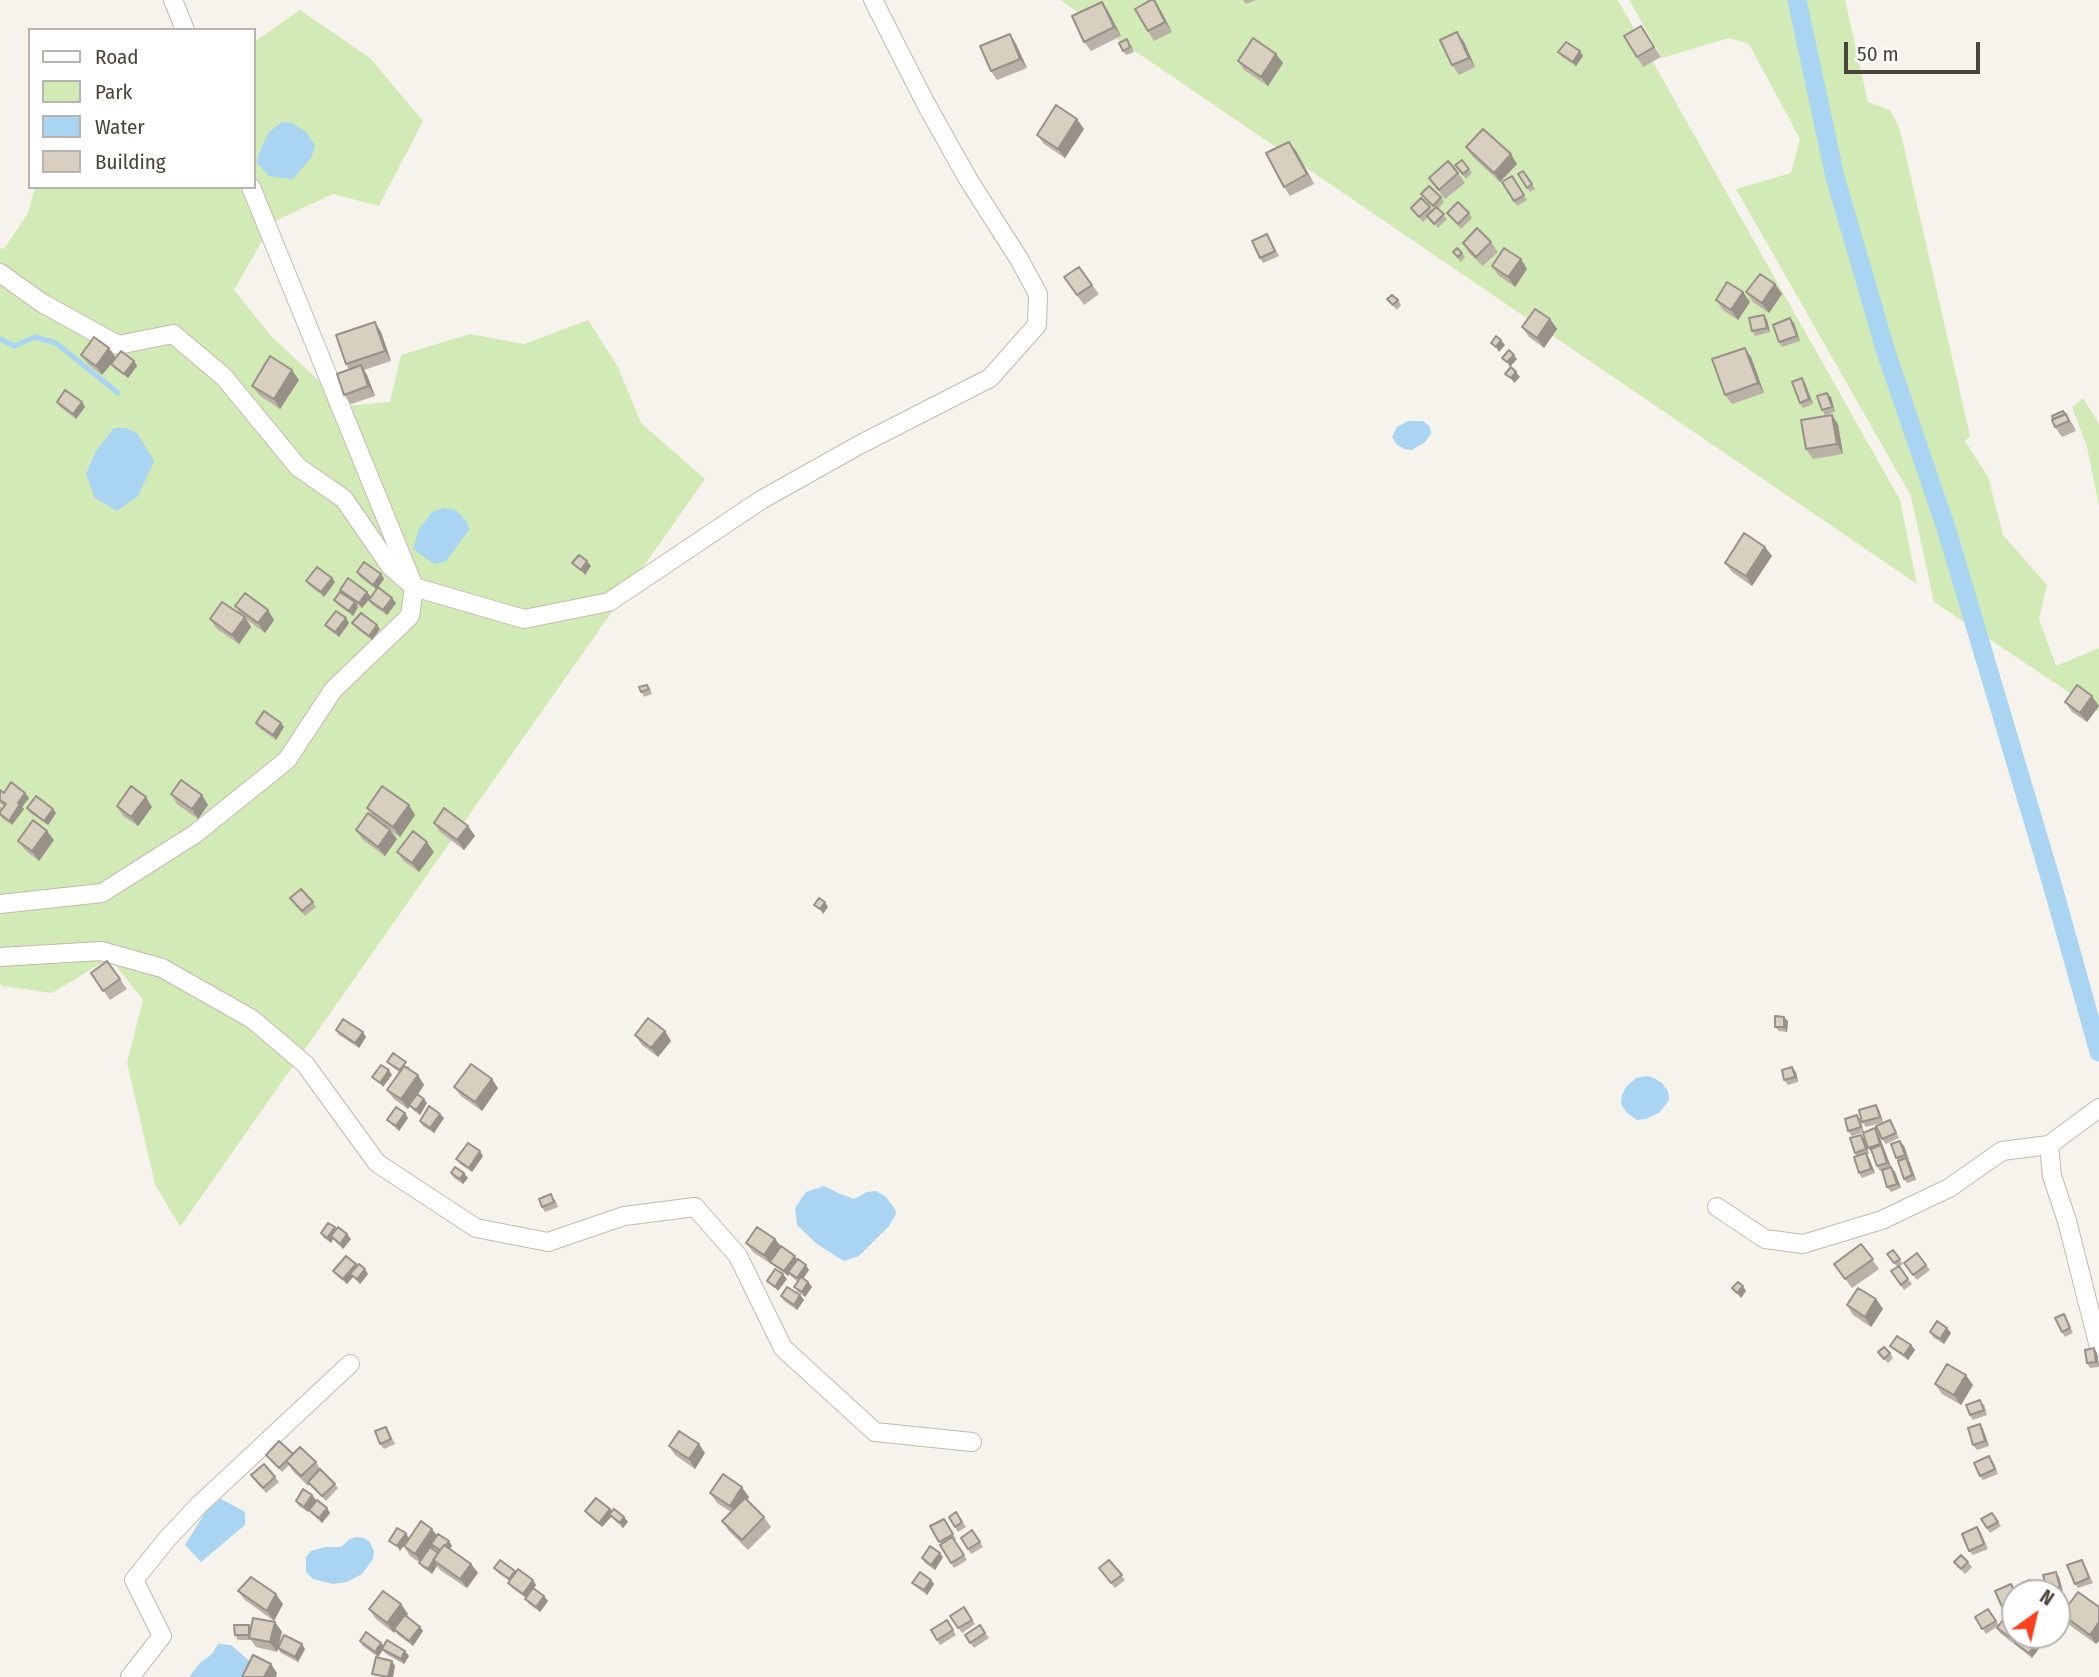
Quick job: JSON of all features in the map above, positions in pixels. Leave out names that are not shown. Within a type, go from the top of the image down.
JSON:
[{"type":"street","points":[[173,0],[184,28]]},
{"type":"street","points":[[0,273],[42,303],[118,345],[173,334],[224,377],[298,467],[344,499],[390,566],[414,587],[523,619],[609,603],[761,500],[859,445],[990,378],[1037,325],[1038,294],[968,179],[873,0]]},
{"type":"street","points":[[0,904],[102,892],[195,834],[286,760],[333,690],[410,616],[414,587],[252,189]]},
{"type":"street","points":[[0,957],[101,951],[162,968],[174,974],[252,1019],[305,1064],[377,1163],[475,1228],[548,1242],[624,1216],[695,1207],[738,1256],[783,1348],[875,1432],[972,1441]]},
{"type":"street","points":[[1717,1207],[1765,1239],[1802,1244],[1882,1220],[1949,1188],[2002,1151],[2049,1145],[2097,1109]]},
{"type":"street","points":[[2049,1145],[2052,1176],[2067,1221],[2099,1346]]},
{"type":"street","points":[[130,1677],[162,1636],[134,1580],[199,1505],[350,1364]]},
{"type":"green space","points":[[1060,0],[1618,0],[1900,500],[1917,584]]},
{"type":"green space","points":[[1629,0],[1845,0],[1868,102],[1890,110],[1900,130],[1970,436],[1965,441],[1988,477],[2003,535],[2047,585],[2039,619],[2056,666],[2099,648],[2099,710],[1934,602],[1911,496],[1736,189],[1791,173],[1800,139],[1749,44],[1729,38],[1662,58]]},
{"type":"green space","points":[[300,10],[370,58],[423,121],[379,206],[333,194],[273,222],[234,290],[271,336],[346,406],[390,402],[401,355],[470,334],[524,344],[588,320],[618,367],[641,423],[705,479],[180,1227],[155,1184],[127,1063],[143,1000],[110,958],[52,993],[0,984],[0,248],[4,249],[28,213],[34,189],[256,189],[256,41]]},
{"type":"green space","points":[[2083,398],[2099,424],[2099,506],[2087,447],[2072,407]]},
{"type":"water","points":[[282,122],[292,123],[306,132],[315,146],[311,158],[293,179],[269,176],[257,163],[269,132]]},
{"type":"water","points":[[1408,421],[1423,421],[1430,427],[1431,434],[1425,442],[1412,450],[1397,445],[1392,437],[1397,427]]},
{"type":"water","points":[[114,428],[126,428],[137,433],[154,461],[138,496],[117,511],[95,498],[86,474],[96,451]]},
{"type":"water","points":[[444,508],[456,510],[467,522],[469,530],[446,561],[434,564],[413,549],[419,529],[432,512]]},
{"type":"water","points":[[1647,1076],[1662,1083],[1668,1091],[1669,1100],[1660,1112],[1637,1120],[1627,1113],[1621,1104],[1622,1095],[1636,1078]]},
{"type":"water","points":[[824,1186],[854,1199],[867,1192],[876,1191],[885,1196],[895,1209],[896,1214],[889,1226],[859,1256],[844,1261],[817,1244],[797,1225],[795,1208],[806,1192]]},
{"type":"water","points":[[221,1499],[245,1512],[245,1525],[201,1562],[185,1545],[208,1508]]},
{"type":"water","points":[[356,1537],[370,1542],[374,1551],[373,1559],[362,1574],[347,1582],[333,1584],[313,1579],[306,1572],[306,1557],[311,1551],[325,1547],[341,1547]]},
{"type":"water","points":[[218,1644],[231,1645],[253,1664],[251,1677],[190,1676]]},
{"type":"building","points":[[1154,0],[1165,22],[1148,31],[1135,9]]},
{"type":"building","points":[[1102,2],[1114,27],[1084,42],[1072,16]]},
{"type":"building","points":[[1641,26],[1654,47],[1637,57],[1624,36]]},
{"type":"building","points":[[1457,32],[1469,58],[1452,65],[1440,40]]},
{"type":"building","points":[[1010,34],[1020,59],[991,71],[980,46]]},
{"type":"building","points":[[1253,38],[1276,54],[1261,77],[1238,61]]},
{"type":"building","points":[[1127,39],[1130,47],[1123,51],[1119,43]]},
{"type":"building","points":[[1566,42],[1580,51],[1573,62],[1558,52]]},
{"type":"building","points":[[1056,105],[1077,119],[1058,149],[1037,135]]},
{"type":"building","points":[[1483,129],[1511,154],[1494,173],[1466,147]]},
{"type":"building","points":[[1289,142],[1307,174],[1284,187],[1266,153]]},
{"type":"building","points":[[1462,160],[1469,169],[1463,174],[1455,165]]},
{"type":"building","points":[[1448,161],[1458,173],[1439,190],[1429,178]]},
{"type":"building","points":[[1523,171],[1532,184],[1527,188],[1518,174]]},
{"type":"building","points":[[1512,176],[1524,195],[1514,201],[1502,182]]},
{"type":"building","points":[[1429,186],[1441,197],[1433,206],[1421,194]]},
{"type":"building","points":[[1421,198],[1430,207],[1419,217],[1411,208]]},
{"type":"building","points":[[1458,202],[1469,213],[1458,224],[1447,213]]},
{"type":"building","points":[[1436,207],[1444,214],[1434,224],[1427,216]]},
{"type":"building","points":[[1477,228],[1491,242],[1476,257],[1463,243]]},
{"type":"building","points":[[1267,234],[1275,251],[1260,258],[1252,241]]},
{"type":"building","points":[[1457,248],[1462,253],[1458,257],[1453,252]]},
{"type":"building","points":[[1504,248],[1521,259],[1508,277],[1492,266]]},
{"type":"building","points":[[1079,267],[1092,285],[1077,295],[1064,277]]},
{"type":"building","points":[[1760,274],[1775,284],[1762,303],[1746,292]]},
{"type":"building","points":[[1727,282],[1743,292],[1731,310],[1716,300]]},
{"type":"building","points":[[1392,295],[1398,300],[1393,305],[1387,299]]},
{"type":"building","points":[[1535,309],[1550,319],[1537,338],[1522,327]]},
{"type":"building","points":[[1764,315],[1767,328],[1752,331],[1749,318]]},
{"type":"building","points":[[1790,318],[1797,336],[1779,342],[1773,325]]},
{"type":"building","points":[[375,322],[385,351],[346,364],[336,335]]},
{"type":"building","points":[[1496,336],[1501,340],[1496,347],[1491,343]]},
{"type":"building","points":[[94,337],[109,348],[96,366],[81,355]]},
{"type":"building","points":[[1745,348],[1758,383],[1725,395],[1712,359]]},
{"type":"building","points":[[1509,350],[1514,355],[1507,362],[1502,358]]},
{"type":"building","points":[[121,351],[134,361],[124,374],[111,364]]},
{"type":"building","points":[[270,356],[292,370],[274,399],[252,386]]},
{"type":"building","points":[[361,365],[368,386],[344,395],[337,374]]},
{"type":"building","points":[[1511,367],[1516,372],[1511,378],[1505,374]]},
{"type":"building","points":[[1802,378],[1809,399],[1800,403],[1792,382]]},
{"type":"building","points":[[65,390],[82,402],[73,414],[57,402]]},
{"type":"building","points":[[1827,393],[1832,407],[1822,410],[1817,396]]},
{"type":"building","points":[[2063,411],[2065,414],[2053,419],[2052,416]]},
{"type":"building","points":[[2066,414],[2069,421],[2055,427],[2052,420]]},
{"type":"building","points":[[1832,415],[1837,444],[1806,449],[1801,420]]},
{"type":"building","points":[[1744,533],[1765,547],[1746,576],[1725,563]]},
{"type":"building","points":[[579,555],[587,561],[581,570],[572,563]]},
{"type":"building","points":[[364,562],[381,574],[373,585],[357,572]]},
{"type":"building","points":[[317,567],[332,578],[321,592],[306,581]]},
{"type":"building","points":[[348,578],[367,592],[359,603],[340,590]]},
{"type":"building","points":[[378,587],[392,598],[383,610],[369,600]]},
{"type":"building","points":[[340,592],[355,602],[349,611],[334,600]]},
{"type":"building","points":[[245,593],[268,610],[258,623],[235,606]]},
{"type":"building","points":[[222,602],[245,617],[232,635],[210,619]]},
{"type":"building","points":[[336,611],[346,618],[335,632],[325,625]]},
{"type":"building","points":[[361,613],[377,625],[369,636],[352,623]]},
{"type":"building","points":[[647,685],[649,689],[641,692],[639,687]]},
{"type":"building","points":[[2077,685],[2092,696],[2080,713],[2065,702]]},
{"type":"building","points":[[264,711],[281,723],[273,735],[256,723]]},
{"type":"building","points":[[181,780],[202,795],[192,809],[171,794]]},
{"type":"building","points":[[11,782],[25,793],[9,821],[0,814],[6,804],[0,800],[0,790],[4,793]]},
{"type":"building","points":[[131,786],[146,797],[131,817],[117,806]]},
{"type":"building","points":[[382,786],[409,805],[393,827],[367,808]]},
{"type":"building","points":[[36,796],[53,809],[44,821],[27,808]]},
{"type":"building","points":[[444,808],[468,826],[457,840],[434,823]]},
{"type":"building","points":[[368,813],[390,830],[378,847],[356,830]]},
{"type":"building","points":[[33,820],[47,831],[32,851],[18,841]]},
{"type":"building","points":[[413,831],[427,842],[412,863],[397,852]]},
{"type":"building","points":[[301,889],[313,902],[302,911],[290,898]]},
{"type":"building","points":[[819,898],[825,902],[820,909],[814,905]]},
{"type":"building","points":[[107,961],[120,979],[103,991],[91,973]]},
{"type":"building","points":[[1775,1016],[1784,1017],[1784,1027],[1775,1027]]},
{"type":"building","points":[[648,1018],[665,1031],[651,1048],[635,1035]]},
{"type":"building","points":[[343,1019],[363,1032],[355,1043],[336,1030]]},
{"type":"building","points":[[393,1053],[406,1062],[400,1070],[387,1062]]},
{"type":"building","points":[[471,1064],[492,1079],[475,1102],[454,1087]]},
{"type":"building","points":[[381,1065],[389,1070],[380,1083],[372,1077]]},
{"type":"building","points":[[404,1066],[418,1075],[401,1099],[387,1090]]},
{"type":"building","points":[[1792,1067],[1795,1077],[1784,1080],[1782,1070]]},
{"type":"building","points":[[417,1094],[424,1099],[416,1110],[409,1105]]},
{"type":"building","points":[[1876,1105],[1880,1117],[1862,1122],[1859,1110]]},
{"type":"building","points":[[429,1106],[440,1114],[430,1128],[420,1121]]},
{"type":"building","points":[[396,1107],[405,1113],[396,1126],[387,1120]]},
{"type":"building","points":[[1857,1115],[1861,1127],[1848,1131],[1845,1119]]},
{"type":"building","points":[[1890,1120],[1896,1133],[1882,1139],[1876,1126]]},
{"type":"building","points":[[1875,1128],[1880,1144],[1868,1148],[1863,1133]]},
{"type":"building","points":[[1861,1135],[1866,1149],[1855,1153],[1850,1138]]},
{"type":"building","points":[[1900,1141],[1905,1155],[1896,1158],[1891,1144]]},
{"type":"building","points":[[468,1143],[480,1151],[469,1168],[456,1159]]},
{"type":"building","points":[[1881,1145],[1887,1163],[1877,1166],[1871,1149]]},
{"type":"building","points":[[1866,1153],[1871,1169],[1859,1173],[1854,1157]]},
{"type":"building","points":[[1906,1158],[1912,1175],[1904,1179],[1898,1161]]},
{"type":"building","points":[[455,1167],[464,1173],[460,1179],[451,1173]]},
{"type":"building","points":[[1891,1167],[1897,1184],[1887,1187],[1882,1170]]},
{"type":"building","points":[[551,1194],[554,1202],[542,1207],[539,1199]]},
{"type":"building","points":[[328,1223],[335,1227],[327,1238],[321,1233]]},
{"type":"building","points":[[338,1227],[347,1234],[340,1244],[331,1236]]},
{"type":"building","points":[[757,1227],[775,1239],[764,1255],[746,1243]]},
{"type":"building","points":[[1861,1244],[1873,1259],[1845,1279],[1834,1264]]},
{"type":"building","points":[[781,1246],[795,1256],[784,1271],[770,1262]]},
{"type":"building","points":[[1893,1250],[1900,1259],[1894,1263],[1887,1254]]},
{"type":"building","points":[[1917,1253],[1926,1265],[1913,1275],[1904,1263]]},
{"type":"building","points":[[346,1256],[356,1264],[343,1279],[333,1271]]},
{"type":"building","points":[[798,1259],[806,1265],[797,1278],[788,1272]]},
{"type":"building","points":[[359,1264],[365,1269],[357,1279],[350,1274]]},
{"type":"building","points":[[1899,1266],[1908,1279],[1901,1285],[1891,1271]]},
{"type":"building","points":[[775,1269],[783,1274],[775,1287],[767,1281]]},
{"type":"building","points":[[801,1277],[808,1282],[802,1292],[794,1287]]},
{"type":"building","points":[[1738,1282],[1743,1286],[1737,1293],[1732,1288]]},
{"type":"building","points":[[787,1287],[800,1295],[794,1305],[781,1296]]},
{"type":"building","points":[[1858,1288],[1876,1299],[1865,1317],[1847,1305]]},
{"type":"building","points":[[2064,1314],[2070,1328],[2062,1332],[2055,1318]]},
{"type":"building","points":[[1937,1321],[1947,1328],[1940,1339],[1930,1332]]},
{"type":"building","points":[[1897,1336],[1911,1345],[1904,1355],[1890,1346]]},
{"type":"building","points":[[1884,1347],[1890,1353],[1884,1359],[1878,1352]]},
{"type":"building","points":[[2094,1348],[2096,1362],[2087,1363],[2085,1350]]},
{"type":"building","points":[[1947,1364],[1966,1375],[1954,1395],[1935,1384]]},
{"type":"building","points":[[1980,1400],[1984,1410],[1970,1415],[1966,1405]]},
{"type":"building","points":[[1980,1424],[1985,1441],[1973,1445],[1968,1428]]},
{"type":"building","points":[[386,1427],[391,1439],[380,1444],[375,1431]]},
{"type":"building","points":[[679,1431],[699,1444],[689,1459],[669,1446]]},
{"type":"building","points":[[279,1441],[293,1454],[279,1468],[266,1455]]},
{"type":"building","points":[[300,1447],[316,1462],[301,1476],[286,1461]]},
{"type":"building","points":[[1989,1456],[1995,1469],[1980,1476],[1974,1463]]},
{"type":"building","points":[[264,1464],[275,1477],[263,1488],[251,1475]]},
{"type":"building","points":[[320,1469],[335,1484],[322,1496],[308,1482]]},
{"type":"building","points":[[723,1474],[742,1487],[730,1506],[710,1493]]},
{"type":"building","points":[[303,1489],[312,1495],[304,1507],[296,1501]]},
{"type":"building","points":[[596,1498],[610,1509],[599,1523],[585,1511]]},
{"type":"building","points":[[745,1498],[764,1517],[742,1540],[722,1521]]},
{"type":"building","points":[[317,1500],[327,1508],[319,1518],[309,1510]]},
{"type":"building","points":[[614,1509],[624,1517],[620,1523],[609,1514]]},
{"type":"building","points":[[956,1512],[962,1522],[955,1527],[949,1517]]},
{"type":"building","points":[[1992,1513],[1998,1522],[1987,1528],[1981,1519]]},
{"type":"building","points":[[944,1519],[953,1534],[939,1542],[930,1526]]},
{"type":"building","points":[[421,1521],[432,1529],[415,1554],[404,1546]]},
{"type":"building","points":[[1977,1527],[1984,1544],[1969,1551],[1962,1534]]},
{"type":"building","points":[[397,1528],[406,1533],[397,1546],[389,1541]]},
{"type":"building","points":[[972,1530],[980,1542],[968,1549],[961,1538]]},
{"type":"building","points":[[438,1534],[449,1541],[440,1550],[431,1544]]},
{"type":"building","points":[[952,1537],[964,1555],[951,1563],[940,1545]]},
{"type":"building","points":[[444,1545],[471,1564],[460,1579],[433,1560]]},
{"type":"building","points":[[930,1546],[940,1553],[931,1565],[922,1558]]},
{"type":"building","points":[[430,1547],[438,1553],[428,1569],[419,1563]]},
{"type":"building","points":[[1961,1555],[1968,1562],[1961,1569],[1954,1562]]},
{"type":"building","points":[[500,1560],[515,1571],[509,1579],[494,1568]]},
{"type":"building","points":[[1109,1560],[1122,1575],[1111,1583],[1099,1568]]},
{"type":"building","points":[[2082,1560],[2089,1578],[2075,1584],[2067,1565]]},
{"type":"building","points":[[518,1569],[533,1580],[523,1594],[508,1583]]},
{"type":"building","points":[[920,1572],[931,1580],[924,1590],[912,1583]]},
{"type":"building","points":[[2056,1572],[2058,1579],[2044,1579],[2043,1575]]},
{"type":"building","points":[[251,1577],[276,1594],[267,1611],[238,1591]]},
{"type":"building","points":[[533,1588],[544,1596],[536,1607],[525,1599]]},
{"type":"building","points":[[2001,1588],[2001,1604],[1995,1591]]},
{"type":"building","points":[[383,1591],[401,1604],[387,1623],[369,1609]]},
{"type":"building","points":[[2078,1592],[2099,1607],[2099,1622],[2090,1635],[2071,1621],[2071,1602]]},
{"type":"building","points":[[964,1607],[972,1620],[958,1628],[950,1616]]},
{"type":"building","points":[[1988,1609],[1996,1621],[1982,1629],[1975,1617]]},
{"type":"building","points":[[405,1615],[420,1627],[409,1641],[394,1629]]},
{"type":"building","points":[[253,1618],[275,1622],[270,1642],[249,1638]]},
{"type":"building","points":[[947,1620],[953,1630],[937,1640],[931,1630]]},
{"type":"building","points":[[234,1625],[249,1625],[249,1635],[235,1635]]},
{"type":"building","points":[[980,1625],[985,1633],[970,1643],[965,1635]]},
{"type":"building","points":[[366,1632],[381,1643],[375,1652],[360,1641]]},
{"type":"building","points":[[284,1635],[302,1644],[295,1657],[278,1648]]},
{"type":"building","points":[[387,1640],[405,1651],[401,1659],[382,1649]]},
{"type":"building","points":[[253,1655],[271,1664],[264,1677],[242,1677]]},
{"type":"building","points":[[376,1657],[392,1661],[388,1677],[372,1674]]},
{"type":"waterway","points":[[1797,0],[1835,177],[1886,352],[1947,531],[2099,1052]]},
{"type":"waterway","points":[[0,339],[14,346],[35,337],[56,343],[118,393]]}]
